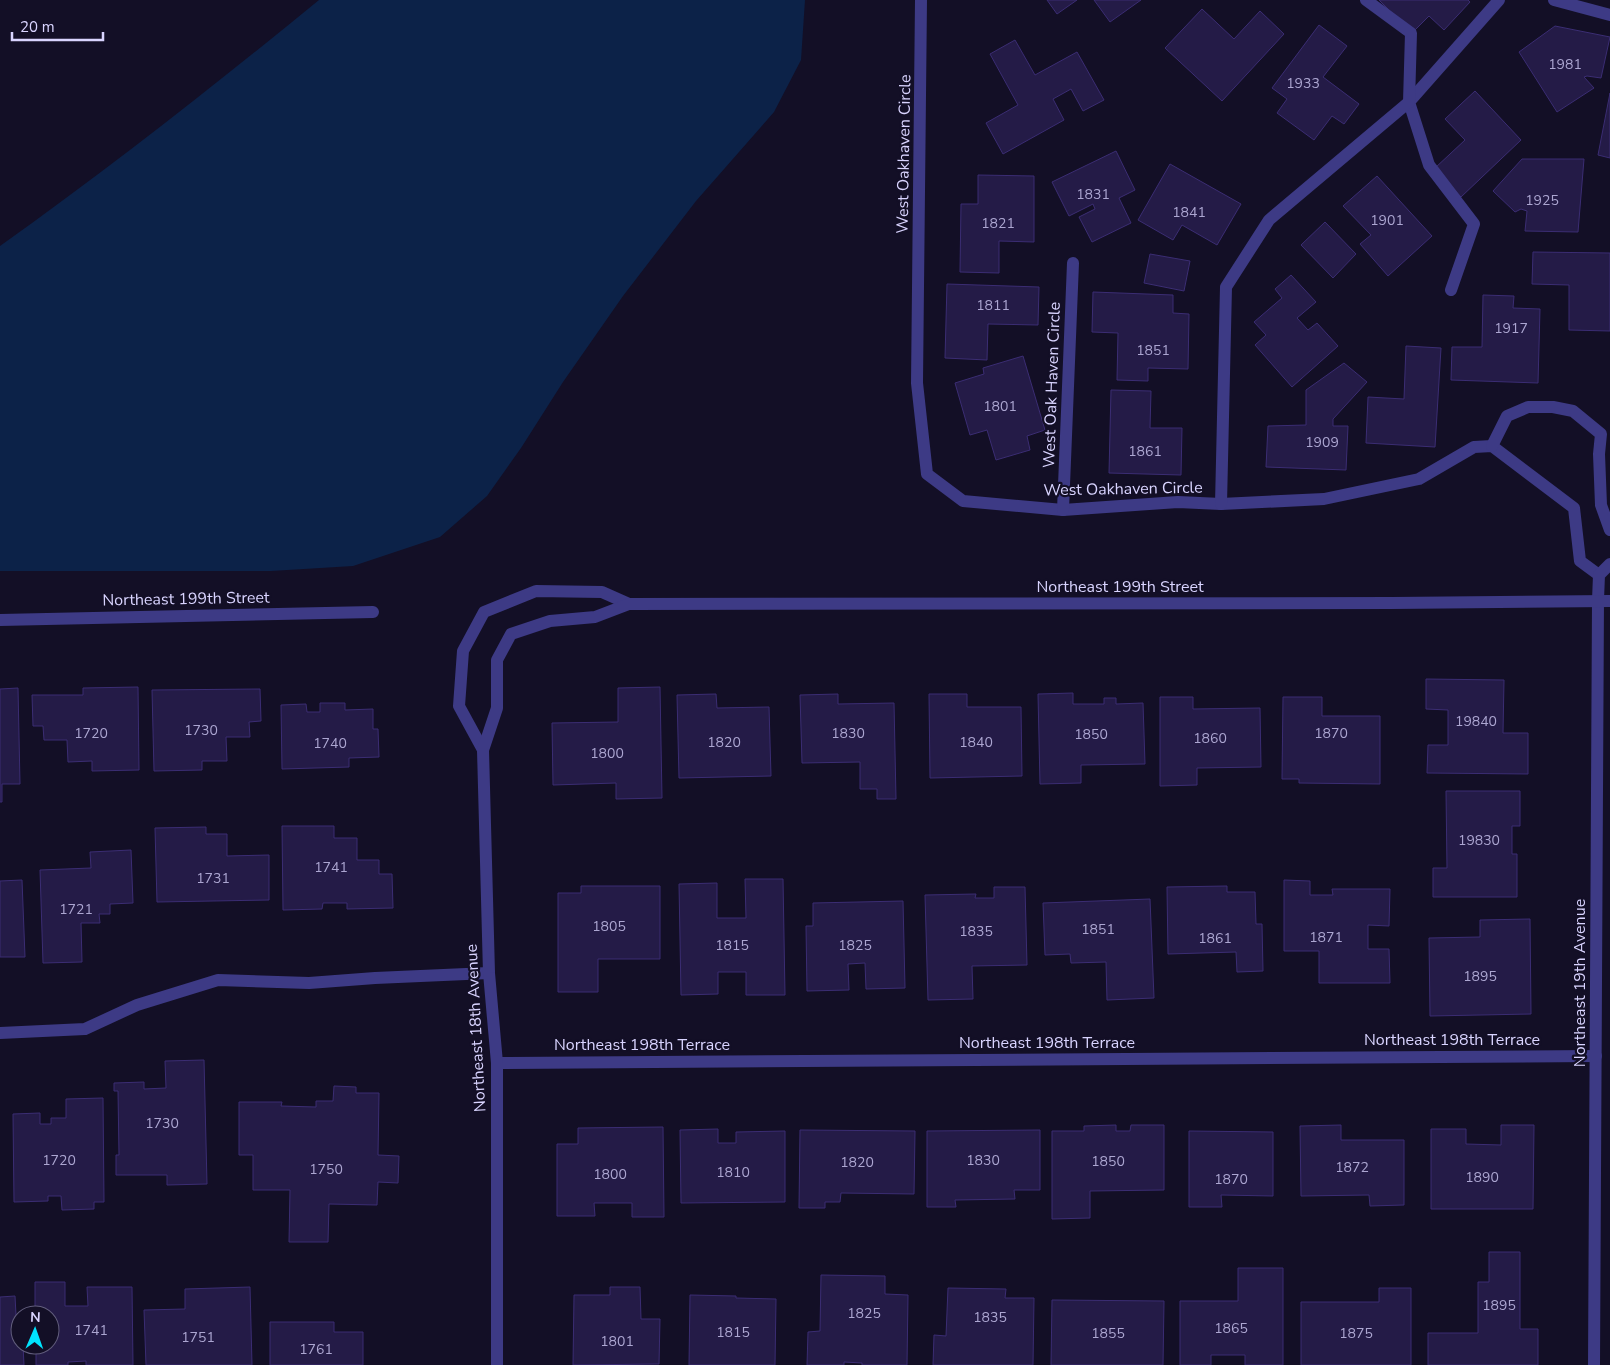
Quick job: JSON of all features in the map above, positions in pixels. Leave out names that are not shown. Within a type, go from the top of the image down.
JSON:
[{"type":"street","name":"West Oakhaven Circle","points":[[921,0],[917,383],[927,474],[963,501],[1063,510],[1178,502],[1221,504],[1324,499],[1419,479],[1474,448],[1492,446]]},
{"type":"street","points":[[1366,0],[1411,33],[1409,102],[1429,165],[1474,224],[1451,290]]},
{"type":"street","points":[[1221,504],[1226,287],[1269,220],[1409,102],[1500,0]]},
{"type":"street","points":[[1554,0],[1610,15]]},
{"type":"street","name":"West Oak Haven Circle","points":[[1063,510],[1073,263]]},
{"type":"street","points":[[1604,600],[1599,575],[1580,562],[1574,508],[1492,446],[1507,416],[1528,406],[1553,407],[1573,411],[1605,439],[1599,454],[1601,505],[1610,530]]},
{"type":"street","points":[[1599,575],[1610,564]]},
{"type":"street","name":"Northeast 18th Avenue","points":[[483,750],[459,706],[463,652],[484,612],[536,591],[602,592],[629,604]]},
{"type":"street","name":"Northeast 199th Street","points":[[629,604],[1373,603],[1604,600]]},
{"type":"street","name":"Northeast 19th Avenue","points":[[1594,1365],[1596,1056],[1604,600]]},
{"type":"street","name":"Northeast 18th Avenue","points":[[497,1365],[497,1063],[489,973],[483,750],[497,708],[497,660],[512,634],[550,621],[595,617],[629,604]]},
{"type":"street","name":"Northeast 199th Street","points":[[0,620],[373,612]]},
{"type":"street","points":[[0,1033],[85,1029],[137,1005],[218,980],[309,983],[489,973]]},
{"type":"street","name":"Northeast 198th Terrace","points":[[497,1063],[1596,1056]]},
{"type":"water","points":[[319,0],[805,0],[801,60],[774,112],[696,201],[623,296],[487,496],[440,537],[353,566],[271,571],[0,571],[0,246],[162,126]]},
{"type":"building","points":[[1047,0],[1077,0],[1057,14]]},
{"type":"building","points":[[1094,0],[1141,0],[1110,22]]},
{"type":"building","points":[[1379,0],[1468,0],[1470,2],[1444,30],[1429,16],[1412,33]]},
{"type":"building","points":[[1202,9],[1234,39],[1260,11],[1284,34],[1222,101],[1165,48]]},
{"type":"building","points":[[1319,25],[1347,46],[1323,77],[1359,104],[1344,124],[1332,116],[1314,140],[1277,113],[1287,99],[1272,88]]},
{"type":"building","points":[[1555,26],[1610,37],[1601,78],[1584,77],[1594,88],[1557,112],[1519,52]]},
{"type":"building","points":[[1015,40],[1035,75],[1077,52],[1104,100],[1083,111],[1071,89],[1053,99],[1064,120],[1003,154],[986,123],[1018,105],[990,54]]},
{"type":"building","points":[[1475,91],[1521,140],[1461,197],[1435,168],[1465,140],[1445,119]]},
{"type":"building","points":[[1610,93],[1610,158],[1598,155]]},
{"type":"building","points":[[1116,151],[1135,190],[1119,198],[1131,223],[1092,242],[1079,217],[1095,209],[1093,204],[1069,216],[1052,182]]},
{"type":"building","points":[[1522,159],[1584,159],[1578,232],[1525,231],[1527,211],[1521,209],[1515,212],[1493,191]]},
{"type":"building","points":[[1170,164],[1241,204],[1217,245],[1182,225],[1173,240],[1138,220]]},
{"type":"building","points":[[978,175],[1034,176],[1034,242],[999,241],[999,273],[960,272],[961,204],[978,204]]},
{"type":"building","points":[[1377,176],[1432,236],[1388,276],[1360,244],[1371,235],[1343,206]]},
{"type":"building","points":[[1325,222],[1356,254],[1333,278],[1301,245]]},
{"type":"building","points":[[1533,252],[1610,253],[1610,331],[1569,330],[1569,285],[1532,284]]},
{"type":"building","points":[[1150,254],[1190,261],[1184,291],[1144,283]]},
{"type":"building","points":[[1291,275],[1316,302],[1297,318],[1308,330],[1317,323],[1338,346],[1292,387],[1255,345],[1266,335],[1254,322],[1282,298],[1275,289]]},
{"type":"building","points":[[947,284],[1039,287],[1038,325],[988,324],[987,360],[945,358]]},
{"type":"building","points":[[1093,292],[1173,295],[1173,313],[1189,314],[1188,369],[1148,368],[1148,381],[1117,380],[1118,333],[1092,332]]},
{"type":"building","points":[[1483,295],[1514,296],[1513,308],[1540,309],[1538,383],[1451,380],[1452,347],[1482,347]]},
{"type":"building","points":[[1406,346],[1441,348],[1435,447],[1366,443],[1368,397],[1404,399]]},
{"type":"building","points":[[1023,356],[1045,430],[1027,436],[1030,450],[996,460],[987,430],[970,435],[955,383],[984,374],[983,368]]},
{"type":"building","points":[[1344,363],[1367,382],[1333,419],[1333,426],[1348,426],[1346,470],[1266,467],[1268,426],[1306,425],[1306,390]]},
{"type":"building","points":[[1111,390],[1151,391],[1150,428],[1182,428],[1181,475],[1109,473]]},
{"type":"building","points":[[1426,679],[1504,680],[1503,733],[1528,733],[1528,774],[1427,773],[1428,745],[1448,745],[1448,710],[1426,709]]},
{"type":"building","points":[[138,687],[139,770],[92,771],[92,761],[68,762],[67,740],[44,740],[43,726],[33,726],[32,695],[83,695],[83,688]]},
{"type":"building","points":[[660,687],[662,798],[616,799],[616,783],[553,785],[552,723],[618,722],[618,688]]},
{"type":"building","points":[[18,688],[20,784],[2,784],[2,802],[0,802],[0,689]]},
{"type":"building","points":[[260,689],[261,721],[249,722],[250,737],[226,737],[227,761],[202,761],[202,770],[154,771],[152,690]]},
{"type":"building","points":[[1073,693],[1073,704],[1104,704],[1104,698],[1116,698],[1116,704],[1143,703],[1145,764],[1081,765],[1081,783],[1040,784],[1038,694]]},
{"type":"building","points":[[716,694],[717,708],[769,707],[771,776],[679,778],[677,695]]},
{"type":"building","points":[[838,694],[838,704],[894,703],[896,799],[877,799],[877,789],[860,789],[860,762],[802,763],[800,695]]},
{"type":"building","points":[[929,694],[967,694],[967,707],[1021,707],[1022,776],[930,778]]},
{"type":"building","points":[[1160,697],[1193,697],[1193,709],[1260,708],[1261,767],[1197,768],[1197,785],[1160,786]]},
{"type":"building","points":[[1283,697],[1322,697],[1322,716],[1380,716],[1380,784],[1299,783],[1299,779],[1282,779]]},
{"type":"building","points":[[320,703],[345,703],[345,710],[373,709],[373,729],[378,729],[379,757],[349,758],[349,767],[282,769],[281,705],[306,704],[307,712],[320,712]]},
{"type":"building","points":[[1446,791],[1520,791],[1520,826],[1512,826],[1512,854],[1517,854],[1517,897],[1433,897],[1433,868],[1447,868]]},
{"type":"building","points":[[282,826],[334,826],[334,838],[357,838],[357,860],[379,860],[379,874],[392,874],[393,908],[347,909],[347,903],[323,903],[322,909],[283,910]]},
{"type":"building","points":[[206,827],[206,834],[227,834],[227,856],[269,855],[269,900],[157,902],[155,828]]},
{"type":"building","points":[[131,850],[133,903],[110,904],[110,914],[99,914],[100,923],[81,923],[82,962],[43,963],[40,870],[91,868],[90,852]]},
{"type":"building","points":[[745,879],[783,879],[785,995],[746,995],[746,972],[718,972],[718,994],[681,995],[679,884],[717,883],[717,918],[746,918]]},
{"type":"building","points":[[22,880],[25,957],[0,957],[0,881]]},
{"type":"building","points":[[1284,880],[1310,881],[1310,895],[1333,895],[1332,889],[1390,889],[1389,926],[1368,925],[1368,949],[1389,949],[1390,983],[1319,983],[1319,951],[1284,951]]},
{"type":"building","points":[[581,886],[660,886],[660,959],[598,959],[598,992],[558,992],[558,893],[581,893]]},
{"type":"building","points":[[1227,886],[1227,892],[1255,892],[1256,924],[1262,924],[1263,971],[1237,972],[1236,952],[1168,954],[1167,887]]},
{"type":"building","points":[[994,887],[1025,887],[1027,965],[972,966],[973,999],[928,1000],[925,895],[976,894],[975,898],[994,898]]},
{"type":"building","points":[[1150,899],[1154,998],[1107,1000],[1106,962],[1071,963],[1070,954],[1045,955],[1043,903]]},
{"type":"building","points":[[903,901],[905,988],[866,989],[865,963],[848,964],[849,990],[807,991],[806,926],[813,926],[813,903]]},
{"type":"building","points":[[1530,919],[1531,1014],[1430,1016],[1429,938],[1480,937],[1480,920]]},
{"type":"building","points":[[204,1060],[207,1184],[167,1185],[167,1175],[116,1175],[116,1155],[119,1155],[118,1091],[114,1091],[114,1083],[144,1082],[144,1089],[166,1088],[165,1061]]},
{"type":"building","points":[[334,1086],[356,1087],[356,1093],[379,1093],[378,1155],[399,1156],[398,1183],[378,1182],[377,1205],[329,1204],[328,1242],[289,1242],[290,1190],[253,1190],[253,1155],[239,1155],[239,1102],[282,1102],[281,1106],[316,1107],[316,1101],[333,1101]]},
{"type":"building","points":[[103,1098],[104,1202],[94,1202],[94,1209],[62,1210],[61,1196],[48,1196],[48,1201],[14,1202],[13,1114],[40,1113],[40,1124],[51,1124],[51,1118],[66,1118],[66,1099]]},
{"type":"building","points":[[1116,1125],[1116,1131],[1130,1131],[1131,1125],[1164,1125],[1164,1190],[1090,1191],[1090,1218],[1052,1219],[1052,1131],[1084,1131],[1084,1126]]},
{"type":"building","points":[[1341,1125],[1341,1140],[1404,1140],[1404,1205],[1370,1206],[1369,1195],[1301,1196],[1300,1126]]},
{"type":"building","points":[[1501,1125],[1534,1125],[1533,1209],[1431,1209],[1431,1129],[1466,1129],[1466,1144],[1501,1145]]},
{"type":"building","points":[[663,1127],[664,1217],[632,1217],[632,1203],[594,1203],[595,1216],[557,1216],[557,1144],[578,1144],[578,1128]]},
{"type":"building","points":[[718,1129],[718,1143],[736,1143],[736,1132],[785,1131],[785,1202],[681,1203],[680,1130]]},
{"type":"building","points":[[800,1130],[915,1131],[914,1194],[841,1193],[840,1202],[825,1202],[825,1208],[799,1208]]},
{"type":"building","points":[[1040,1130],[1040,1190],[1014,1190],[1015,1199],[955,1200],[956,1207],[927,1207],[927,1131]]},
{"type":"building","points":[[1189,1131],[1273,1132],[1273,1196],[1221,1195],[1222,1207],[1189,1207]]},
{"type":"building","points":[[1489,1252],[1520,1252],[1520,1329],[1538,1329],[1538,1365],[1428,1365],[1428,1333],[1478,1333],[1478,1282],[1489,1282]]},
{"type":"building","points":[[1238,1268],[1283,1268],[1283,1365],[1245,1365],[1245,1355],[1211,1355],[1211,1365],[1180,1365],[1180,1301],[1238,1301]]},
{"type":"building","points":[[821,1275],[885,1276],[885,1294],[908,1295],[907,1365],[862,1365],[862,1363],[844,1362],[844,1365],[807,1365],[808,1332],[820,1331]]},
{"type":"building","points":[[35,1282],[65,1282],[65,1306],[88,1306],[87,1287],[132,1287],[133,1365],[86,1365],[86,1361],[68,1362],[68,1365],[36,1365],[36,1355],[60,1355],[60,1305],[35,1305]]},
{"type":"building","points":[[250,1287],[252,1365],[146,1365],[144,1310],[185,1309],[185,1289]]},
{"type":"building","points":[[610,1287],[640,1287],[641,1319],[660,1319],[659,1364],[573,1365],[574,1295],[610,1295]]},
{"type":"building","points":[[948,1288],[1006,1289],[1005,1298],[1034,1298],[1033,1365],[933,1365],[934,1335],[946,1336]]},
{"type":"building","points":[[1379,1288],[1411,1288],[1411,1365],[1301,1365],[1301,1302],[1379,1302]]},
{"type":"building","points":[[690,1295],[776,1299],[775,1365],[689,1365]]},
{"type":"building","points":[[15,1296],[15,1305],[10,1305],[10,1355],[24,1355],[24,1365],[0,1365],[0,1297]]},
{"type":"building","points":[[1052,1300],[1164,1301],[1163,1365],[1051,1365]]},
{"type":"building","points":[[270,1322],[334,1322],[334,1332],[363,1332],[363,1365],[270,1365]]}]
